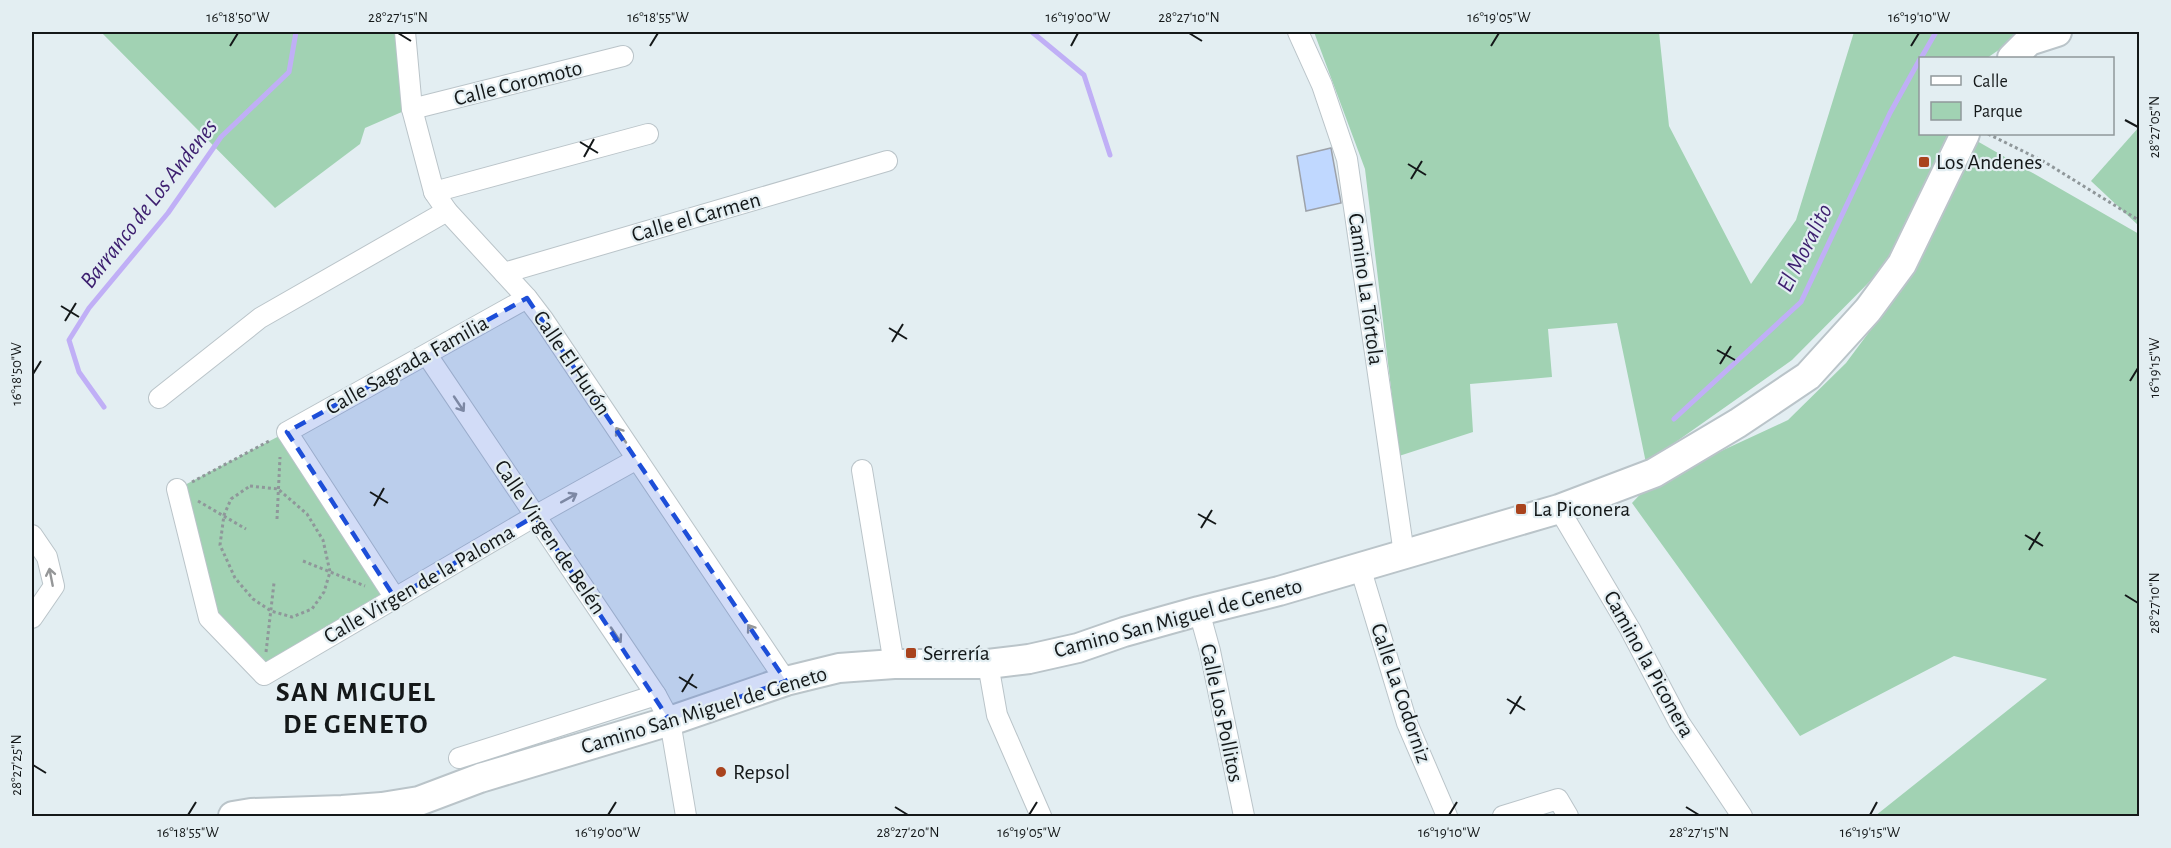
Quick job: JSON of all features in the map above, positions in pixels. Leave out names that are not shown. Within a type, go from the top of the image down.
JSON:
[{"type":"main road","points":[[2013,57],[2029,41],[2056,32]]},
{"type":"main road","name":"Camino San Miguel de Geneto","points":[[246,815],[352,810],[419,801],[480,778],[670,721],[786,681],[840,668],[894,664],[988,664],[1029,659],[1078,648],[1124,632],[1279,591],[1559,509],[1654,473],[1738,423],[1808,376],[1868,310],[1902,264],[1965,135]]},
{"type":"street","name":"Calle El Hurón","points":[[405,32],[412,109],[434,192],[447,211],[527,298],[543,319],[786,681]]},
{"type":"street","name":"Camino La Tórtola","points":[[1299,32],[1322,85],[1347,159],[1404,554]]},
{"type":"street","name":"Calle Coromoto","points":[[412,109],[623,56]]},
{"type":"street","points":[[434,192],[648,134]]},
{"type":"street","name":"Calle el Carmen","points":[[504,273],[887,161]]},
{"type":"street","points":[[159,398],[260,318],[447,211]]},
{"type":"street","name":"Calle Sagrada Familia","points":[[284,434],[527,298]]},
{"type":"street","name":"Calle Virgen de Belén","points":[[427,355],[656,695],[670,721],[686,816]]},
{"type":"street","points":[[284,434],[395,598]]},
{"type":"street","name":"Calle Virgen de la Paloma","points":[[264,675],[637,459]]},
{"type":"street","points":[[862,471],[894,664]]},
{"type":"street","points":[[177,489],[209,618],[264,675]]},
{"type":"street","name":"Camino la Piconera","points":[[1559,509],[1630,629],[1679,722],[1742,816]]},
{"type":"street","points":[[32,535],[47,557],[54,586],[32,618]]},
{"type":"street","name":"Calle La Codorniz","points":[[1360,567],[1407,723],[1447,816]]},
{"type":"street","name":"Calle Los Pollitos","points":[[1199,611],[1210,651],[1244,816]]},
{"type":"street","points":[[988,664],[997,715],[1041,816]]},
{"type":"street","points":[[459,758],[656,695]]},
{"type":"street","points":[[1503,816],[1558,799],[1568,816]]},
{"type":"path","points":[[1990,135],[2043,161],[2139,221]]},
{"type":"path","points":[[277,519],[284,434]]},
{"type":"path","points":[[177,489],[284,434]]},
{"type":"path","points":[[250,486],[278,489],[307,514],[323,540],[330,572],[324,592],[312,609],[292,617],[271,611],[253,599],[234,578],[220,545],[224,515],[231,499],[250,486]]},
{"type":"path","points":[[177,489],[246,530]]},
{"type":"path","points":[[303,561],[395,598]]},
{"type":"path","points":[[264,675],[274,583]]},
{"type":"highlighted area","points":[[527,298],[786,681],[670,721],[535,516],[395,598],[287,432]]},
{"type":"green space","points":[[101,32],[399,32],[404,111],[365,128],[360,144],[275,208]]},
{"type":"green space","points":[[1314,32],[1659,32],[1669,126],[1751,284],[1796,220],[1854,32],[2025,32],[1988,57],[1919,57],[1919,135],[1951,135],[1896,255],[1792,360],[1646,463],[1617,323],[1548,329],[1552,377],[1470,384],[1473,432],[1399,456],[1365,169]]},
{"type":"green space","points":[[2139,127],[2139,226],[2091,181]]},
{"type":"green space","points":[[1977,141],[2139,234],[2139,816],[1875,816],[2047,679],[1954,656],[1800,736],[1632,503],[1650,484],[1788,420],[1846,363],[1916,269]]},
{"type":"green space","points":[[287,432],[395,598],[264,675],[209,618],[177,489]]},
{"type":"building","points":[[1331,148],[1341,203],[1306,211],[1297,156]]},
{"type":"waterway","name":"Barranco de Los Andenes","points":[[104,407],[79,372],[69,340],[89,308],[168,213],[221,137],[289,72],[296,32]]},
{"type":"waterway","points":[[1032,32],[1084,75],[1110,155]]},
{"type":"waterway","name":"El Moralito","points":[[1922,57],[1936,32]]},
{"type":"waterway","name":"El Moralito","points":[[1674,419],[1801,302],[1890,113],[1919,61]]},
{"type":"place","name":"Los Andenes","points":[[1924,162]]},
{"type":"place","name":"La Piconera","points":[[1521,509]]},
{"type":"place","name":"Serrería","points":[[911,653]]},
{"type":"place","name":"Repsol","points":[[721,772]]},
{"type":"district","name":"SAN MIGUEL DE GENETO","points":[[356,709]]}]
